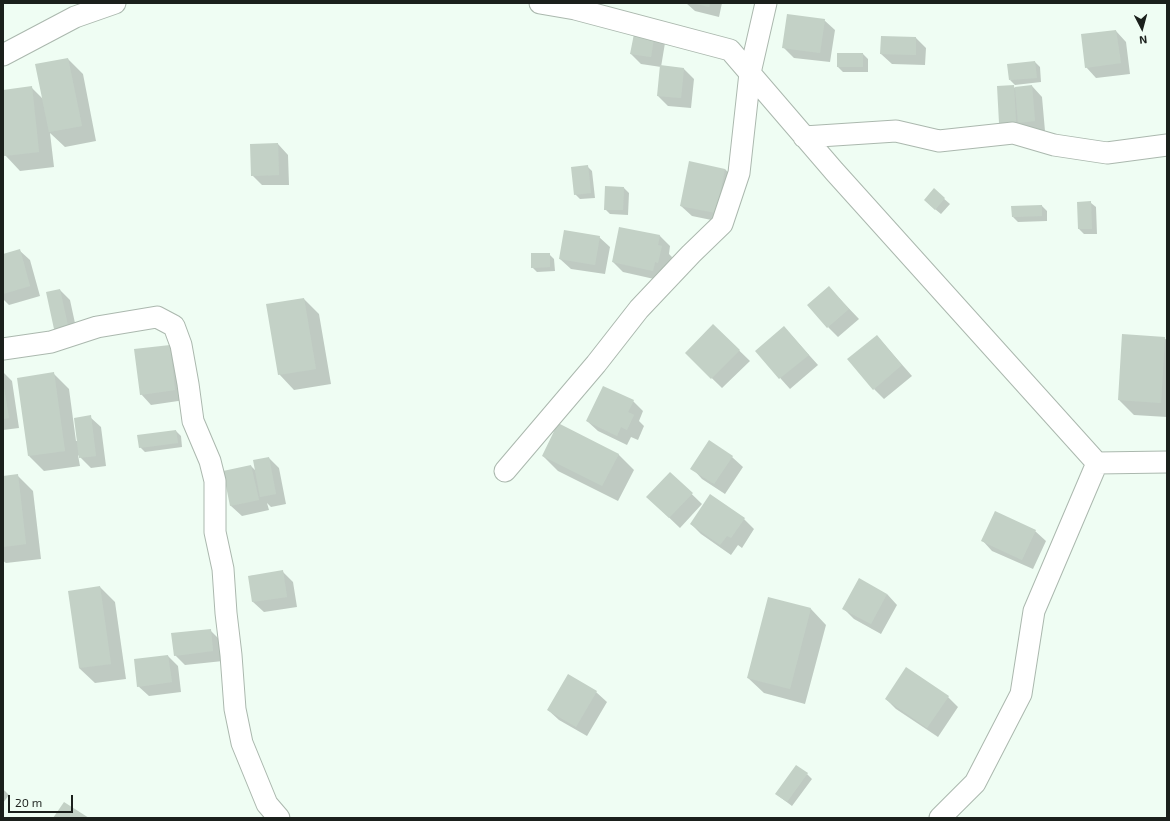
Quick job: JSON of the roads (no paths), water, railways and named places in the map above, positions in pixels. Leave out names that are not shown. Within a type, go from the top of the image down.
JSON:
[{"type":"street","points":[[3,55],[75,17],[115,3]]},
{"type":"street","points":[[540,3],[575,9],[730,50],[804,137],[1097,464],[1167,462]]},
{"type":"street","points":[[505,470],[596,364],[639,309],[690,254],[722,224],[738,173],[750,73],[766,3]]},
{"type":"street","points":[[804,137],[896,131],[939,141],[1014,133],[1054,145],[1107,153],[1167,145]]},
{"type":"street","points":[[3,349],[51,342],[97,327],[157,317],[174,326],[181,345],[193,421],[210,461],[215,481],[215,532],[223,569],[235,709],[242,743],[267,804],[279,818]]},
{"type":"street","points":[[940,818],[975,783],[1021,694],[1034,611],[1097,464]]}]
